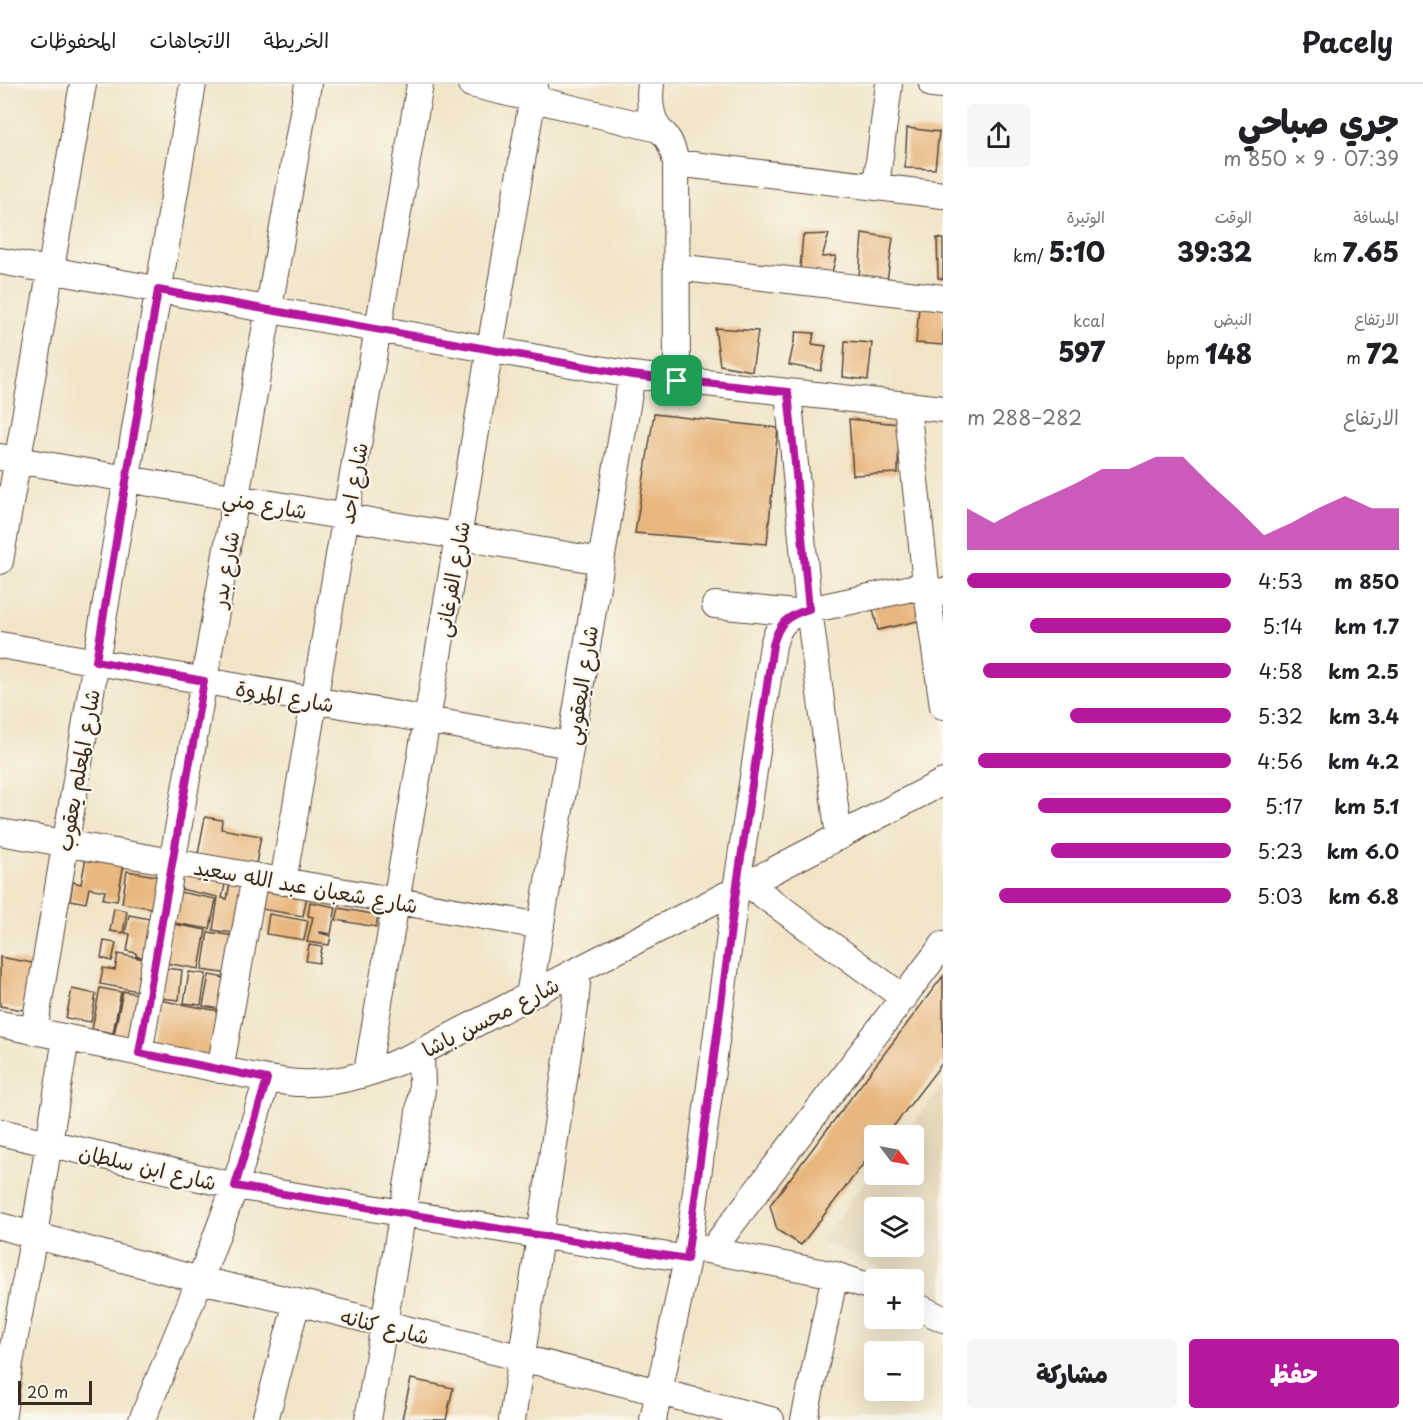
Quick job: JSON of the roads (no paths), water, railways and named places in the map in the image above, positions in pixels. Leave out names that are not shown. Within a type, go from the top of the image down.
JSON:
[{"type":"street","points":[[0,561],[9,459],[51,270],[83,84]]},
{"type":"street","name":"شارع المعلم يعقوب","points":[[34,1031],[193,84]]},
{"type":"street","name":"شارع بدر","points":[[139,1053],[308,84]]},
{"type":"street","name":"شارع احد","points":[[283,882],[420,84]]},
{"type":"street","points":[[471,84],[534,92],[658,129]]},
{"type":"street","points":[[651,84],[650,105],[653,117],[658,129],[670,144],[675,163],[677,381]]},
{"type":"street","points":[[876,186],[889,84]]},
{"type":"street","points":[[932,84],[943,85]]},
{"type":"street","name":"شارع الفرغانى","points":[[367,1073],[534,92]]},
{"type":"street","points":[[675,163],[943,195]]},
{"type":"street","points":[[0,261],[632,375],[943,409]]},
{"type":"street","points":[[676,267],[943,298]]},
{"type":"street","name":"شارع اليعقوبى","points":[[529,996],[632,375]]},
{"type":"street","points":[[788,392],[802,611],[839,837]]},
{"type":"street","points":[[907,405],[935,591],[943,705]]},
{"type":"street","name":"شارع مني","points":[[9,459],[601,561]]},
{"type":"street","points":[[715,605],[802,611],[912,588],[935,591]]},
{"type":"street","points":[[653,1420],[696,1252],[773,645],[776,633],[784,621],[802,611]]},
{"type":"street","name":"شارع المروة","points":[[0,645],[570,745]]},
{"type":"street","name":"شارع محسن باشا","points":[[0,1024],[267,1079],[301,1083],[334,1081],[367,1073],[421,1052],[943,782]]},
{"type":"street","name":"شارع شعبان عبد الله سعيد","points":[[0,832],[541,926]]},
{"type":"street","points":[[220,1070],[255,876]]},
{"type":"street","points":[[742,887],[904,998]]},
{"type":"street","points":[[696,1252],[904,998],[943,945]]},
{"type":"street","points":[[512,1420],[575,1007],[578,970]]},
{"type":"street","points":[[2,1420],[5,1362],[34,1235],[66,1038]]},
{"type":"street","points":[[368,1420],[417,1127],[422,1089],[421,1052]]},
{"type":"street","points":[[142,1420],[200,1280],[235,1186],[267,1079]]},
{"type":"street","name":"شارع ابن سلطان","points":[[0,1132],[235,1186],[540,1235],[696,1252],[835,1275],[864,1285]]},
{"type":"street","name":"شارع كنانه","points":[[0,1226],[200,1280],[771,1420]]},
{"type":"street","points":[[804,1420],[835,1275]]},
{"type":"street","points":[[265,1420],[297,1302]]},
{"type":"street","points":[[924,1310],[943,1319]]}]
